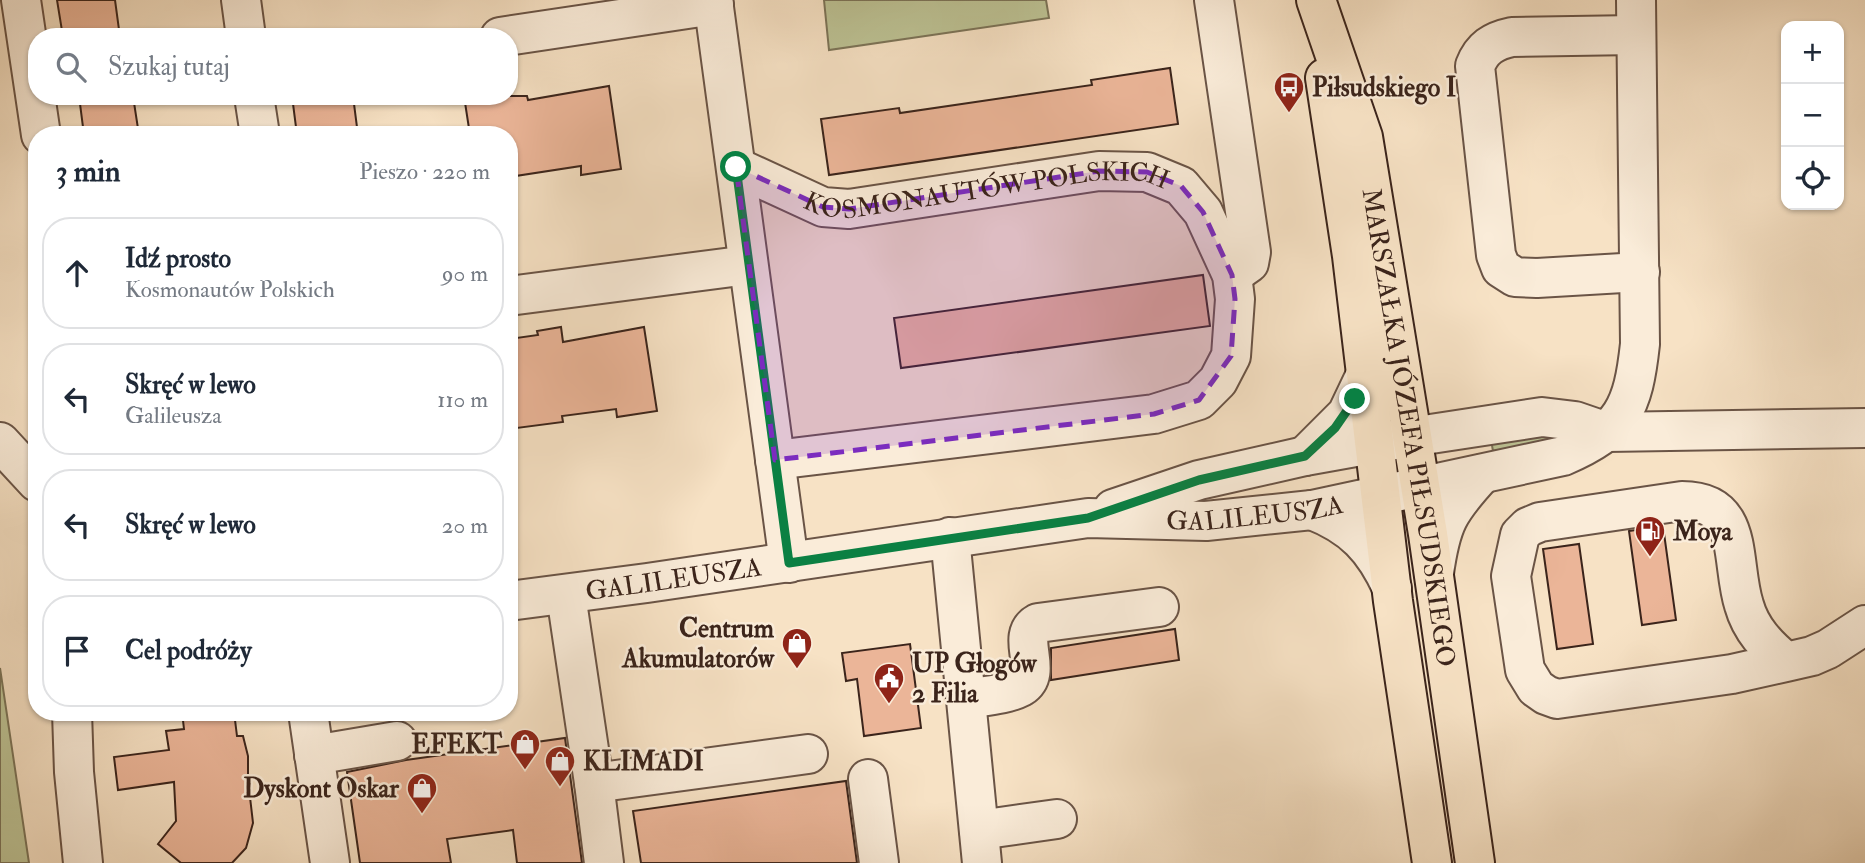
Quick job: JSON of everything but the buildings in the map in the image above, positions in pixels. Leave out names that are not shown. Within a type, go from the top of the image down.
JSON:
[{"type":"main road","name":"MARSZAŁKA JÓZEFA PIŁSUDSKIEGO","points":[[1314,0],[1385,371],[1393,440],[1381,494],[1432,863]]},
{"type":"main road","name":"MARSZAŁKA JÓZEFA PIŁSUDSKIEGO","points":[[1393,440],[1420,485],[1475,863]]},
{"type":"street","points":[[21,0],[28,47]]},
{"type":"street","points":[[241,0],[245,28]]},
{"type":"street","points":[[1213,0],[1251,252],[1249,262],[1232,275]]},
{"type":"street","points":[[518,34],[714,2],[789,563]]},
{"type":"street","points":[[1607,432],[1628,404],[1636,382],[1640,344],[1640,272],[1636,18],[1499,40],[1480,54],[1475,66],[1496,255],[1501,268],[1515,276],[1537,278],[1640,272]]},
{"type":"street","points":[[37,105],[40,126]]},
{"type":"street","points":[[255,105],[259,126]]},
{"type":"street","name":"KOSMONAUTÓW POLSKICH","points":[[736,167],[823,207],[849,209],[1099,172],[1147,172],[1181,186],[1203,212],[1232,275],[1235,299],[1231,356],[1218,381],[1199,400],[1154,414],[775,460]]},
{"type":"street","points":[[518,295],[748,265]]},
{"type":"street","points":[[1305,456],[1385,371],[1424,405],[1454,424],[1473,428]]},
{"type":"street","name":"GALILEUSZA","points":[[1088,518],[1199,480],[1305,456],[1393,440],[1542,417],[1574,421],[1607,432]]},
{"type":"street","points":[[1607,432],[1865,428]]},
{"type":"street","name":"GALILEUSZA","points":[[518,600],[1088,518],[1206,521],[1312,510],[1563,456],[1587,446],[1607,432]]},
{"type":"street","points":[[0,442],[28,472]]},
{"type":"street","points":[[1434,573],[1438,544],[1449,512],[1482,474]]},
{"type":"street","points":[[1786,662],[1764,643],[1751,623],[1743,605],[1730,529],[1713,506],[1700,501],[1682,501],[1592,514],[1540,522],[1528,527],[1520,535],[1511,576],[1525,670],[1535,688],[1557,698],[1732,674],[1786,662],[1812,656],[1865,625]]},
{"type":"street","points":[[1312,510],[1342,524],[1368,547],[1380,562],[1392,588]]},
{"type":"street","points":[[950,537],[980,846],[1057,819]]},
{"type":"street","points":[[566,595],[604,863]]},
{"type":"street","points":[[966,699],[1022,686],[1029,678],[1031,667],[1028,633],[1032,626],[1038,623],[1159,607]]},
{"type":"street","points":[[72,721],[74,772],[83,863]]},
{"type":"street","points":[[308,721],[330,863]]},
{"type":"street","points":[[314,755],[397,741]]},
{"type":"street","points":[[594,783],[808,754]]},
{"type":"street","points":[[868,779],[879,863]]},
{"type":"highlighted area","points":[[736,167],[823,207],[849,209],[1099,171],[1147,172],[1181,186],[1203,212],[1232,275],[1235,299],[1231,356],[1199,400],[1154,414],[775,460]]},
{"type":"green space","points":[[824,0],[1046,0],[1049,18],[829,50]]},
{"type":"green space","points":[[1566,435],[1546,443],[1493,451],[1491,440]]},
{"type":"green space","points":[[0,668],[29,863],[0,863]]},
{"type":"place","name":"Piłsudskiego I","points":[[1289,114]]},
{"type":"place","name":"Moya","points":[[1650,558]]},
{"type":"place","name":"Centrum Akumulatorów","points":[[797,670]]},
{"type":"place","name":"UP Głogów 2 Filia","points":[[889,705]]},
{"type":"place","name":"EFEKT","points":[[525,771]]},
{"type":"place","name":"KLIMADI","points":[[560,788]]},
{"type":"place","name":"Dyskont Oskar","points":[[422,815]]},
{"type":"route","points":[[736,167],[789,563],[1088,518],[1199,480],[1305,456],[1335,428],[1355,399]]}]
